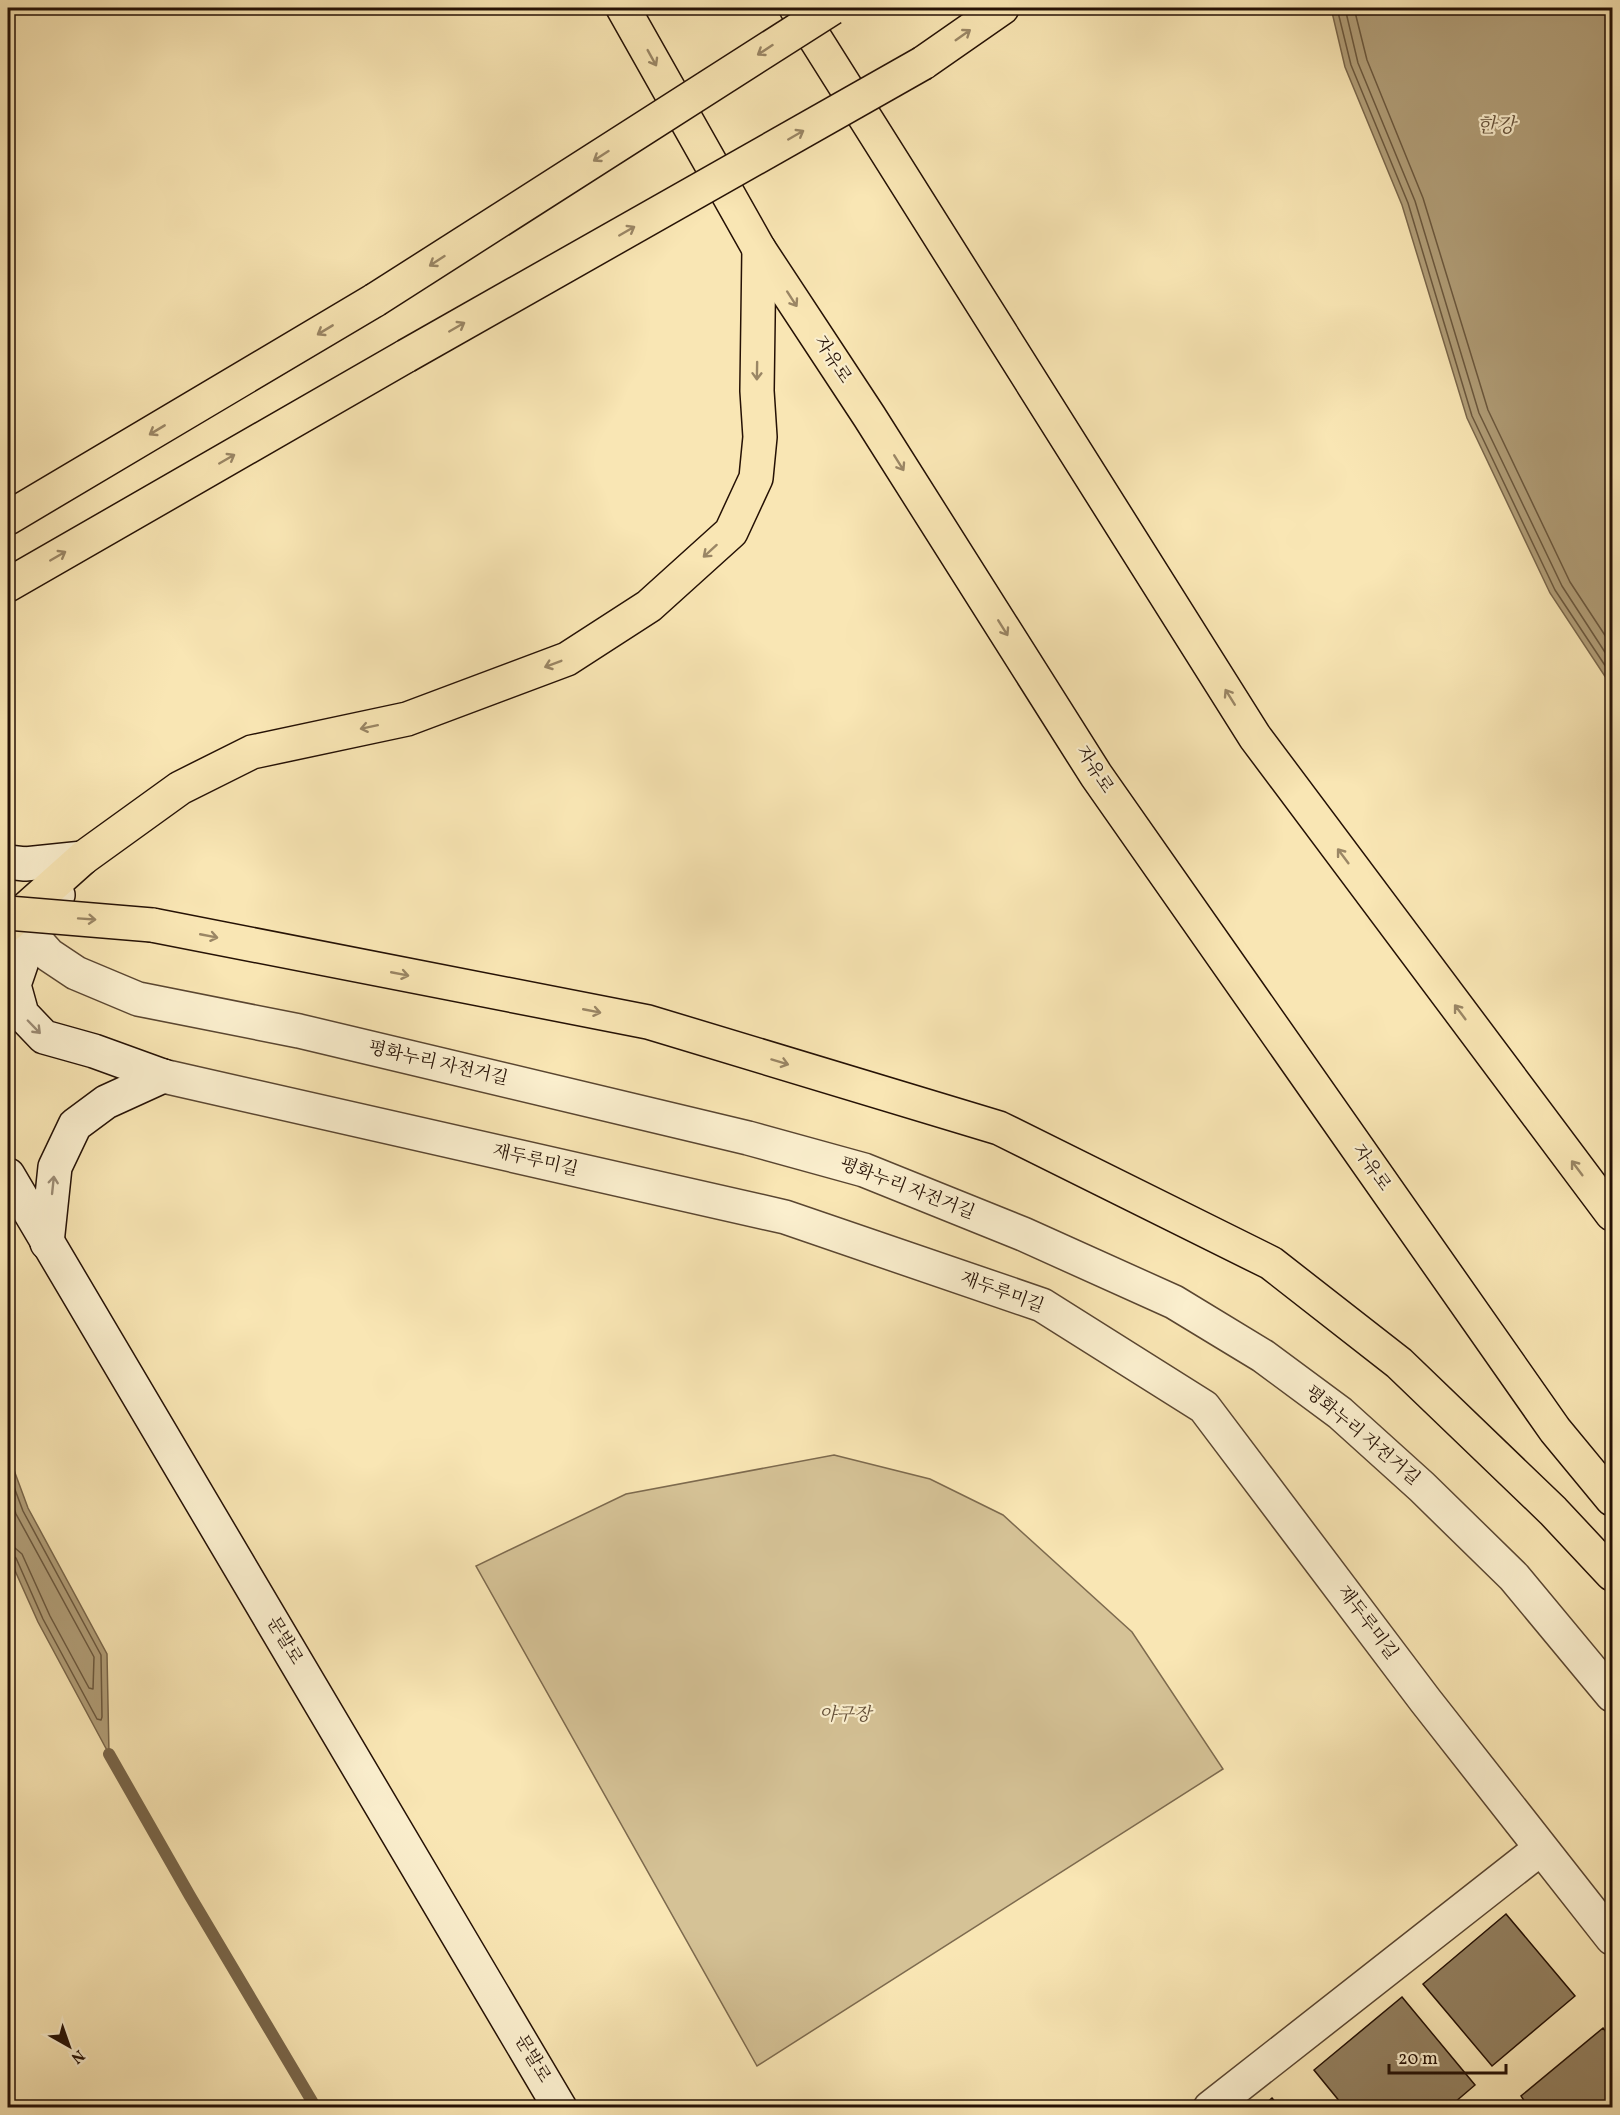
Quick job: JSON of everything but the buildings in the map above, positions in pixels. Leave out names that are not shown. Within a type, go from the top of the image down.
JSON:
[{"type":"highway","name":"자유로","points":[[623,8],[759,249],[869,416],[1096,775],[1554,1430],[1612,1499]]},
{"type":"highway","points":[[796,8],[1255,737],[1612,1214]]},
{"type":"highway","points":[[8,518],[375,300],[832,8]]},
{"type":"highway","points":[[8,585],[923,63],[1002,8]]},
{"type":"highway","points":[[19,930],[83,858],[180,788],[252,752],[407,719],[567,658],[649,606],[731,532],[756,478],[760,437],[757,391],[759,249]]},
{"type":"highway","points":[[8,913],[152,925],[648,1022],[999,1128],[1271,1263],[1399,1363],[1553,1511],[1612,1574]]},
{"type":"street","points":[[8,862],[25,864],[83,858]]},
{"type":"street","name":"재두루미길","points":[[19,930],[14,985],[22,1014],[44,1037],[94,1051],[164,1076],[785,1217],[1042,1305],[1204,1407],[1417,1691],[1612,1938]]},
{"type":"street","name":"평화누리 자전거길","points":[[19,930],[49,955],[76,972],[138,999],[311,1034],[748,1138],[864,1170],[1023,1234],[1174,1302],[1263,1356],[1348,1420],[1422,1487],[1514,1577],[1612,1695]]},
{"type":"street","points":[[47,1243],[55,1167],[75,1125],[106,1102],[164,1076]]},
{"type":"street","name":"문발로","points":[[8,1175],[560,2108]]},
{"type":"street","points":[[1210,2108],[1540,1849]]},
{"type":"green space","name":"야구장","points":[[834,1455],[930,1479],[1003,1515],[1132,1632],[1223,1769],[757,2066],[476,1566],[626,1494]]},
{"type":"water","name":"한강","points":[[1331,8],[1612,8],[1612,687],[1550,593],[1467,418],[1402,205],[1345,67]]},
{"type":"water","points":[[8,1454],[28,1508],[107,1654],[109,1754],[38,1622],[8,1555]]},
{"type":"waterway","points":[[109,1754],[316,2108]]}]
